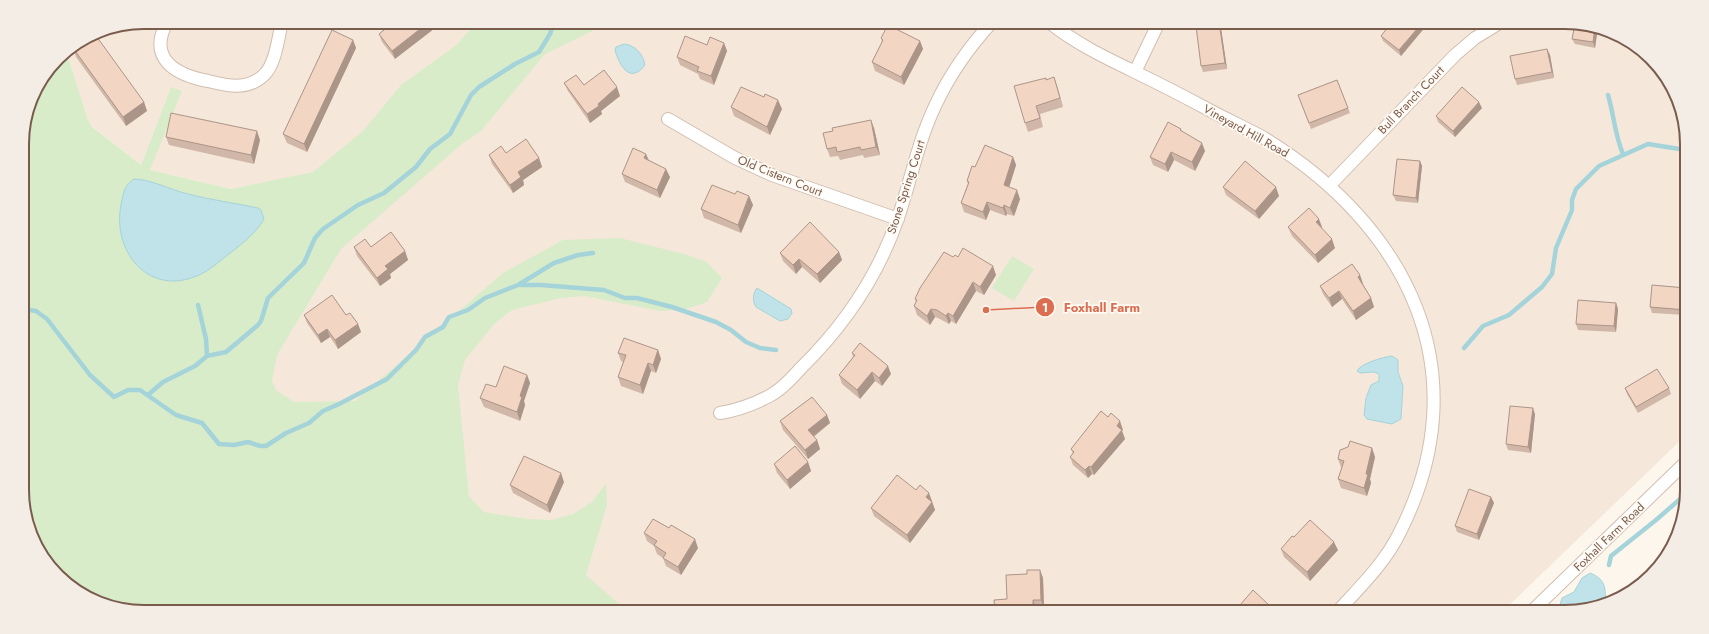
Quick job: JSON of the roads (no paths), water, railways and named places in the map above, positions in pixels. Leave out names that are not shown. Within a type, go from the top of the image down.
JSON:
[{"type":"street","points":[[164,29],[160,40],[162,52],[167,63],[174,70],[188,77],[234,87],[247,85],[258,80],[266,73],[271,63],[280,29]]},
{"type":"street","name":"Stone Spring Court","points":[[720,413],[735,410],[772,394],[822,348],[846,318],[866,288],[898,219],[920,143],[936,104],[952,74],[987,29]]},
{"type":"street","name":"Vineyard Hill Road","points":[[1059,29],[1092,52],[1135,72],[1262,138],[1296,160],[1329,186],[1360,216],[1384,247],[1408,288],[1422,322],[1430,356],[1435,390],[1428,456],[1416,495],[1400,533],[1378,567],[1343,605]]},
{"type":"street","points":[[1135,72],[1156,29]]},
{"type":"street","name":"Bull Branch Court","points":[[1329,186],[1455,55],[1490,29]]},
{"type":"street","name":"Old Cistern Court","points":[[668,119],[735,158],[772,174],[898,219]]},
{"type":"street","name":"Foxhall Farm Road","points":[[1538,605],[1680,468]]},
{"type":"water","points":[[624,44],[632,46],[640,54],[645,65],[640,71],[630,73],[622,67],[615,50],[616,47]]},
{"type":"water","points":[[134,179],[140,179],[197,196],[258,208],[261,210],[264,219],[261,225],[246,240],[206,271],[194,277],[177,281],[161,280],[147,274],[136,264],[127,252],[122,237],[120,221],[122,197],[126,187]]},
{"type":"water","points":[[757,288],[791,309],[792,313],[788,319],[780,321],[756,307],[754,297]]},
{"type":"water","points":[[1392,356],[1398,360],[1398,372],[1403,386],[1401,419],[1392,424],[1367,419],[1364,415],[1366,398],[1371,385],[1379,381],[1379,374],[1374,372],[1360,373],[1357,371],[1363,365],[1378,359]]},
{"type":"water","points":[[1590,573],[1599,578],[1604,585],[1605,598],[1587,603],[1560,605],[1562,598],[1574,592],[1582,578]]},
{"type":"waterway","points":[[149,394],[163,382],[195,366],[207,356],[226,352],[258,325],[261,321],[268,298],[304,263],[315,238],[323,229],[358,205],[384,193],[416,167],[430,149],[450,134],[471,95],[479,87],[515,64],[539,52],[552,29]]},
{"type":"waterway","points":[[1608,95],[1618,140],[1623,154]]},
{"type":"waterway","points":[[1464,348],[1483,326],[1509,315],[1542,287],[1552,274],[1556,248],[1572,210],[1572,200],[1576,189],[1599,166],[1648,144],[1680,149]]},
{"type":"waterway","points":[[29,310],[36,311],[47,319],[90,375],[114,397],[128,390],[140,390],[176,415],[202,423],[219,444],[234,445],[248,442],[260,446],[266,446],[286,433],[309,423],[323,411],[387,379],[416,350],[425,337],[443,327],[449,317],[468,310],[485,298],[518,285],[554,263],[578,255],[593,253]]},
{"type":"waterway","points":[[520,285],[541,285],[604,290],[625,298],[637,298],[672,307],[716,322],[731,330],[746,342],[760,348],[776,350]]},
{"type":"waterway","points":[[198,305],[206,339],[207,356]]},
{"type":"waterway","points":[[1609,565],[1611,556],[1679,500]]},
{"type":"place","name":"Foxhall Farm","points":[[986,310]]}]
